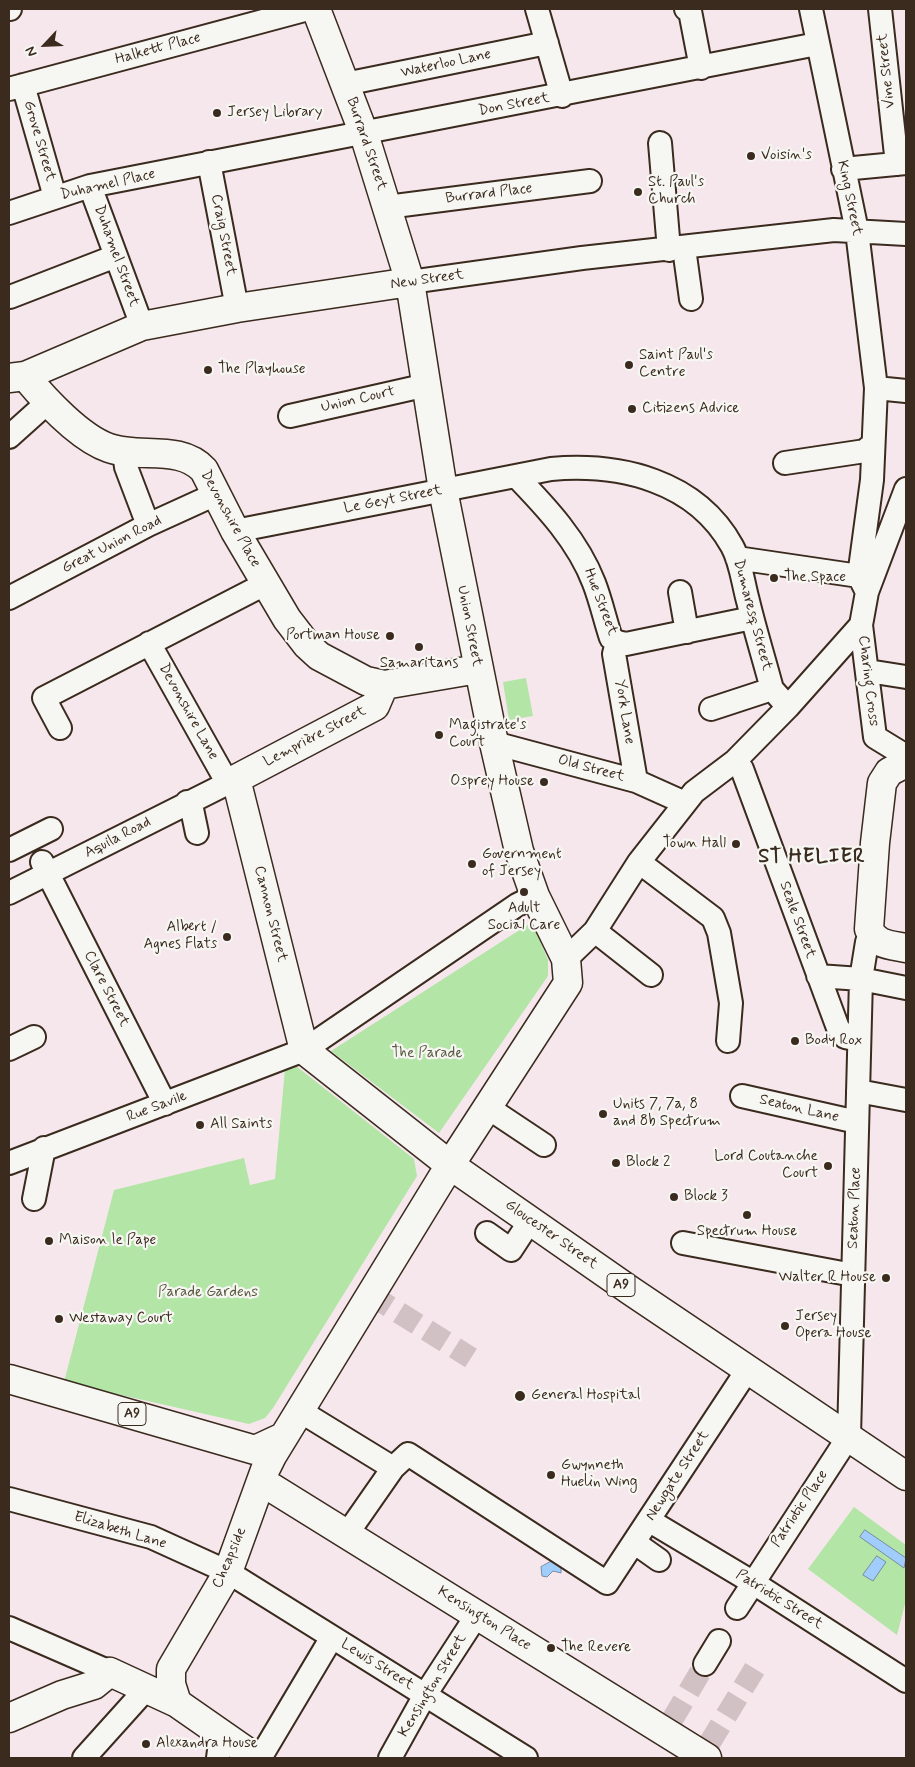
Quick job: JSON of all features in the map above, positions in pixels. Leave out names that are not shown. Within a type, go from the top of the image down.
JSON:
[{"type":"main road","name":"Burrard Street","points":[[316,9],[364,134],[410,282]]},
{"type":"main road","name":"New Street","points":[[17,377],[142,326],[238,308],[410,282]]},
{"type":"main road","name":"Union Street","points":[[410,282],[443,490],[494,743],[519,851],[535,896],[566,959]]},
{"type":"main road","name":"Devonshire Place","points":[[17,377],[86,435],[108,448],[124,452],[169,454],[197,462],[204,470],[265,584],[287,620],[307,645],[320,656],[366,681],[384,685]]},
{"type":"main road","points":[[384,685],[478,669]]},
{"type":"main road","name":"Lemprière Street","points":[[232,780],[375,706],[384,685]]},
{"type":"main road","points":[[906,763],[889,772],[882,783],[875,843],[869,929],[872,938],[878,942],[906,948]]},
{"type":"main road","name":"Cannon Street","points":[[232,780],[304,1050]]},
{"type":"main road","points":[[267,1459],[300,1411],[450,1165],[568,983],[566,959]]},
{"type":"main road","name":"Gloucester Street","points":[[304,1050],[450,1165],[906,1476]]},
{"type":"main road","name":"A9","points":[[9,1379],[267,1459]]},
{"type":"main road","name":"Kensington Place","points":[[267,1459],[346,1534],[477,1615],[668,1726],[706,1752]]},
{"type":"main road","name":"Cheapside","points":[[151,1683],[228,1572],[267,1459]]},
{"type":"main road","points":[[9,1718],[62,1695],[94,1685],[151,1683],[219,1747],[256,1758]]},
{"type":"street","name":"Halkett Place","points":[[16,87],[308,9]]},
{"type":"street","points":[[537,9],[562,96]]},
{"type":"street","points":[[686,9],[690,11],[701,68]]},
{"type":"street","name":"King Street","points":[[811,9],[857,231],[876,388],[868,579]]},
{"type":"street","name":"Vine Street","points":[[881,12],[893,164]]},
{"type":"street","name":"Waterloo Lane","points":[[345,84],[547,43]]},
{"type":"street","name":"Don Street","points":[[209,162],[562,96],[817,44]]},
{"type":"street","name":"Grove Street","points":[[16,87],[55,197]]},
{"type":"street","points":[[660,143],[677,249],[691,299]]},
{"type":"street","name":"Duhamel Place","points":[[9,213],[90,186],[209,162]]},
{"type":"street","name":"Craig Street","points":[[209,162],[238,308]]},
{"type":"street","points":[[843,169],[893,164]]},
{"type":"street","name":"Burrard Place","points":[[388,207],[590,181]]},
{"type":"street","name":"Duhamel Street","points":[[90,186],[142,326]]},
{"type":"street","name":"New Street","points":[[410,282],[582,258],[677,249],[834,230],[906,234]]},
{"type":"street","points":[[10,298],[116,256]]},
{"type":"street","name":"Union Court","points":[[290,416],[427,385]]},
{"type":"street","points":[[876,388],[906,391]]},
{"type":"street","points":[[9,437],[48,402]]},
{"type":"street","points":[[785,463],[865,451],[868,448],[873,448]]},
{"type":"street","points":[[124,452],[126,467],[148,525]]},
{"type":"street","name":"Le Geyt Street","points":[[235,531],[551,469]]},
{"type":"street","name":"Dumaresq Street","points":[[551,469],[602,469],[635,474],[677,490],[705,510],[732,546],[737,558],[772,689],[788,707]]},
{"type":"street","name":"Hue Street","points":[[516,476],[545,506],[575,546],[594,583],[611,638],[621,643],[687,632],[752,618]]},
{"type":"street","points":[[737,558],[868,579],[906,489]]},
{"type":"street","name":"Great Union Road","points":[[9,598],[148,525],[216,494]]},
{"type":"street","name":"Charing Cross","points":[[868,579],[861,624],[875,737],[906,756]]},
{"type":"street","points":[[60,728],[44,698],[265,584]]},
{"type":"street","points":[[680,592],[687,632]]},
{"type":"street","name":"Charing Cross","points":[[685,804],[707,780],[735,761],[788,707],[861,624]]},
{"type":"street","name":"Devonshire Lane","points":[[149,643],[232,780]]},
{"type":"street","name":"York Lane","points":[[621,643],[614,654],[636,781]]},
{"type":"street","points":[[868,671],[906,677]]},
{"type":"street","points":[[711,709],[772,689]]},
{"type":"street","name":"Old Street","points":[[494,743],[636,781],[685,804]]},
{"type":"street","name":"Seale Street","points":[[735,761],[742,769],[838,1028],[845,1037],[859,1040]]},
{"type":"street","name":"Aquila Road","points":[[9,893],[45,868],[232,780]]},
{"type":"street","points":[[188,802],[192,810],[196,833]]},
{"type":"street","points":[[566,959],[594,931],[639,862],[685,804]]},
{"type":"street","points":[[9,850],[31,841],[51,829]]},
{"type":"street","points":[[639,862],[713,918],[719,933],[731,1003],[728,1041]]},
{"type":"street","name":"Clare Street","points":[[45,868],[165,1104]]},
{"type":"street","points":[[304,1050],[517,906],[535,896]]},
{"type":"street","points":[[594,931],[651,975]]},
{"type":"street","name":"Seaton Place","points":[[849,1436],[861,979],[867,942],[872,938]]},
{"type":"street","points":[[818,976],[861,979],[906,988]]},
{"type":"street","points":[[9,1049],[34,1036]]},
{"type":"street","name":"Rue Savile","points":[[9,1163],[304,1050]]},
{"type":"street","points":[[858,1092],[906,1100]]},
{"type":"street","name":"Seaton Lane","points":[[742,1096],[857,1122]]},
{"type":"street","points":[[488,1107],[544,1145]]},
{"type":"street","points":[[34,1199],[44,1148]]},
{"type":"street","points":[[487,1233],[511,1250],[530,1221]]},
{"type":"street","points":[[683,1243],[853,1275]]},
{"type":"street","name":"Newgate Street","points":[[393,1468],[408,1454],[607,1583],[650,1521],[748,1368]]},
{"type":"street","points":[[300,1411],[393,1468],[346,1534]]},
{"type":"street","name":"Patriotic Place","points":[[737,1608],[752,1582],[849,1436]]},
{"type":"street","name":"Elizabeth Lane","points":[[9,1499],[151,1538],[228,1572]]},
{"type":"street","name":"Patriotic Street","points":[[650,1521],[752,1582],[906,1681]]},
{"type":"street","points":[[635,1543],[659,1560]]},
{"type":"street","name":"Lewis Street","points":[[228,1572],[526,1758]]},
{"type":"street","name":"Kensington Street","points":[[390,1758],[425,1695],[477,1615]]},
{"type":"street","points":[[9,1628],[151,1683],[84,1758]]},
{"type":"street","points":[[260,1758],[332,1637]]},
{"type":"street","points":[[706,1664],[719,1641]]},
{"type":"green space","points":[[526,678],[533,716],[509,720],[503,682]]},
{"type":"green space","name":"The Parade","points":[[532,922],[548,960],[548,976],[439,1133],[331,1051]]},
{"type":"green space","name":"Parade Gardens","points":[[296,1066],[414,1159],[417,1176],[273,1408],[265,1418],[249,1424],[64,1382],[114,1190],[244,1158],[250,1185],[275,1179],[285,1069]]},
{"type":"green space","points":[[854,1507],[906,1545],[906,1600],[897,1635],[808,1569]]},
{"type":"water","points":[[865,1530],[906,1558],[904,1568],[860,1537]]},
{"type":"water","points":[[877,1556],[886,1562],[873,1581],[863,1575]]},
{"type":"water","points":[[552,1561],[561,1565],[561,1573],[553,1571],[547,1577],[542,1576],[541,1567]]},
{"type":"tunnel","points":[[371,1295],[471,1358]]},
{"type":"tunnel","points":[[672,1720],[705,1664]]},
{"type":"tunnel","points":[[709,1744],[757,1665]]},
{"type":"place","name":"Jersey Library","points":[[217,113]]},
{"type":"place","name":"Voisin's","points":[[751,156]]},
{"type":"place","name":"St. Paul's Church","points":[[638,192]]},
{"type":"place","name":"Saint Paul's Centre","points":[[629,365]]},
{"type":"place","name":"The Playhouse","points":[[208,370]]},
{"type":"place","name":"Citizens Advice","points":[[632,409]]},
{"type":"place","name":"The Space","points":[[774,578]]},
{"type":"place","name":"Portman House","points":[[390,636]]},
{"type":"place","name":"Samaritans","points":[[419,647]]},
{"type":"place","name":"Magistrate's Court","points":[[439,735]]},
{"type":"place","name":"Osprey House","points":[[544,782]]},
{"type":"place","name":"Town Hall","points":[[736,844]]},
{"type":"place","name":"Government of Jersey","points":[[472,864]]},
{"type":"place","name":"Adult Social Care","points":[[524,892]]},
{"type":"place","name":"Albert / Agnes Flats","points":[[227,937]]},
{"type":"place","name":"Body Rox","points":[[795,1041]]},
{"type":"place","name":"Units 7, 7a, 8 and 8b Spectrum","points":[[603,1114]]},
{"type":"place","name":"All Saints","points":[[200,1125]]},
{"type":"place","name":"Block 2","points":[[616,1163]]},
{"type":"place","name":"Lord Coutanche Court","points":[[828,1166]]},
{"type":"place","name":"Block 3","points":[[674,1197]]},
{"type":"place","name":"Spectrum House","points":[[747,1215]]},
{"type":"place","name":"Maison le Pape","points":[[49,1241]]},
{"type":"place","name":"Walter R House","points":[[886,1278]]},
{"type":"place","name":"Westaway Court","points":[[59,1319]]},
{"type":"place","name":"Jersey Opera House","points":[[785,1326]]},
{"type":"place","name":"General Hospital","points":[[520,1396]]},
{"type":"place","name":"Gwynneth Huelin Wing","points":[[551,1475]]},
{"type":"place","name":"The Revere","points":[[551,1648]]},
{"type":"place","name":"Alexandra House","points":[[146,1744]]},
{"type":"district","name":"ST HELIER","points":[[812,858]]}]
